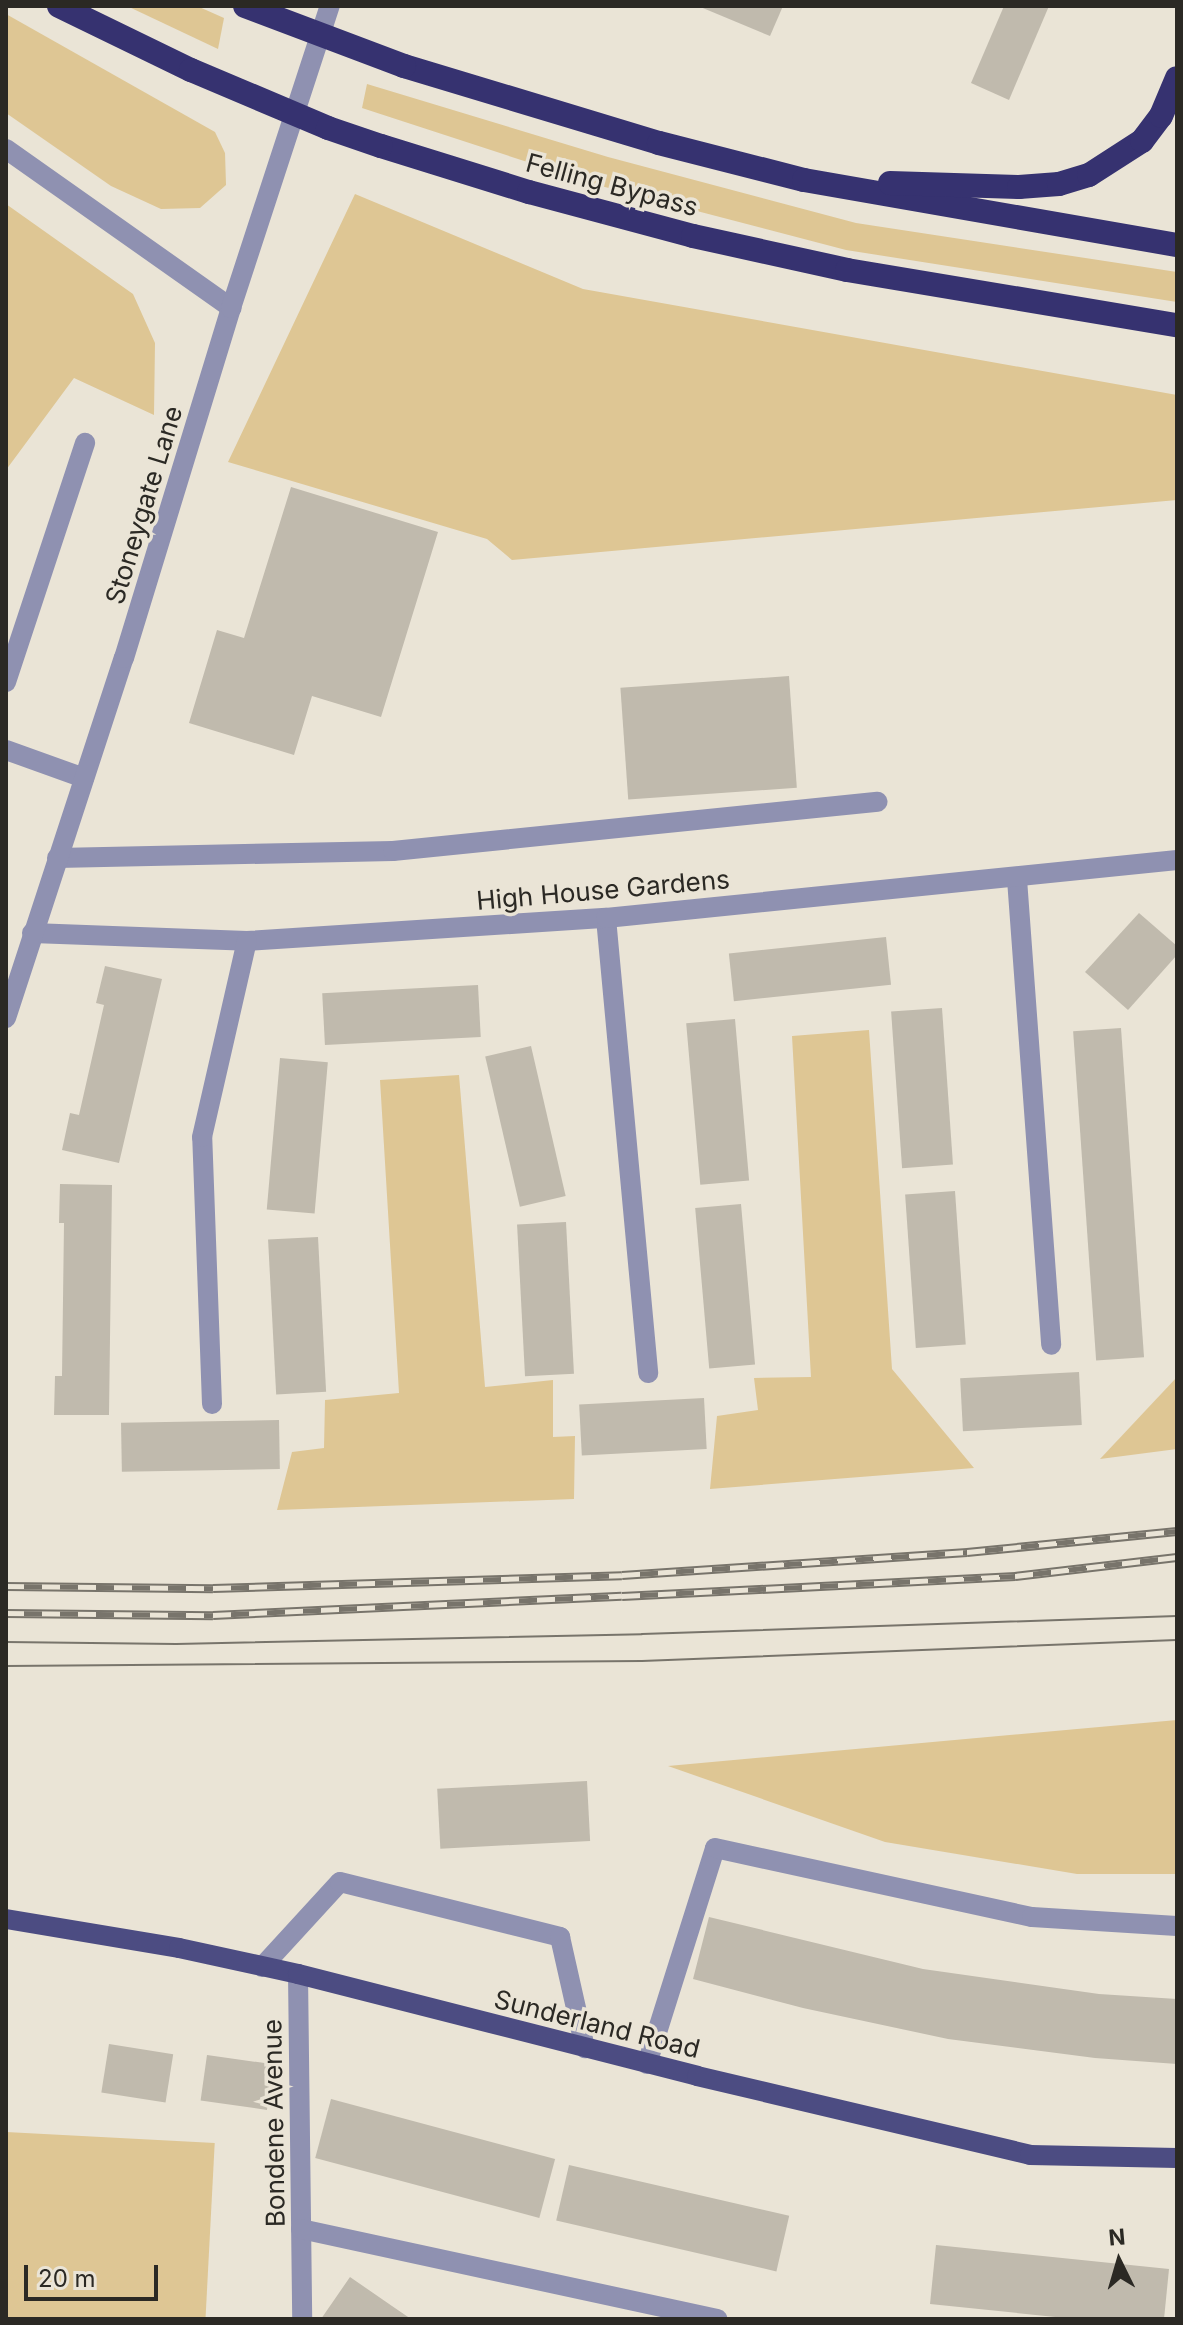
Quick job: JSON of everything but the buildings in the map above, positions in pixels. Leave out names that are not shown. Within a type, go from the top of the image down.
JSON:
[{"type":"highway","name":"Felling Bypass","points":[[59,6],[191,70],[328,128],[529,192],[693,236],[847,270],[1177,325]]},
{"type":"highway","name":"Felling Bypass","points":[[245,6],[404,66],[644,139],[804,180],[1177,245]]},
{"type":"highway","points":[[804,180],[1019,187],[1059,184],[1102,169],[1142,141],[1161,116],[1177,78]]},
{"type":"main road","name":"Sunderland Road","points":[[6,1919],[179,1948],[298,1974],[647,2064],[1030,2155],[1177,2158]]},
{"type":"street","name":"Stoneygate Lane","points":[[6,1018],[330,6]]},
{"type":"street","points":[[6,149],[231,308]]},
{"type":"street","points":[[6,682],[85,443]]},
{"type":"street","points":[[6,750],[84,778]]},
{"type":"street","points":[[57,858],[393,851],[878,802]]},
{"type":"street","name":"High House Gardens","points":[[32,933],[247,941],[606,918],[1017,879],[1177,860]]},
{"type":"street","points":[[1017,879],[1051,1345]]},
{"type":"street","points":[[606,918],[648,1373]]},
{"type":"street","points":[[212,1404],[202,1137],[247,941]]},
{"type":"street","points":[[647,2064],[715,1848],[1032,1917],[1177,1926]]},
{"type":"street","points":[[262,1967],[340,1882],[546,1933],[560,1937],[585,2048]]},
{"type":"street","name":"Bondene Avenue","points":[[298,1974],[302,2319]]},
{"type":"street","points":[[301,2229],[717,2319]]},
{"type":"shaded area","points":[[127,6],[197,6],[224,18],[218,49]]},
{"type":"shaded area","points":[[6,14],[215,132],[225,153],[226,185],[200,208],[161,209],[111,186],[6,113]]},
{"type":"shaded area","points":[[367,84],[608,157],[856,223],[1177,272],[1177,302],[846,250],[601,186],[362,108]]},
{"type":"shaded area","points":[[355,194],[583,289],[1177,395],[1177,500],[512,560],[487,539],[228,462]]},
{"type":"shaded area","points":[[6,204],[133,294],[155,343],[154,415],[74,378],[6,470]]},
{"type":"shaded area","points":[[869,1030],[892,1369],[974,1468],[710,1489],[717,1416],[758,1410],[754,1378],[811,1377],[792,1036]]},
{"type":"shaded area","points":[[459,1075],[485,1387],[553,1380],[553,1437],[575,1436],[574,1499],[277,1510],[292,1452],[324,1448],[325,1400],[399,1393],[380,1080]]},
{"type":"shaded area","points":[[1177,1377],[1177,1449],[1100,1459]]},
{"type":"shaded area","points":[[1177,1720],[1177,1874],[1077,1874],[885,1842],[668,1766]]},
{"type":"shaded area","points":[[6,2132],[215,2143],[205,2319],[6,2319]]},
{"type":"tram line","points":[[6,1642],[176,1644],[642,1634],[1177,1616]]},
{"type":"tram line","points":[[6,1666],[642,1661],[1177,1640]]},
{"type":"railway","points":[[6,1586],[213,1588],[622,1575],[967,1552],[1177,1531]]},
{"type":"railway","points":[[6,1613],[213,1615],[622,1596],[1015,1576],[1177,1557]]}]
